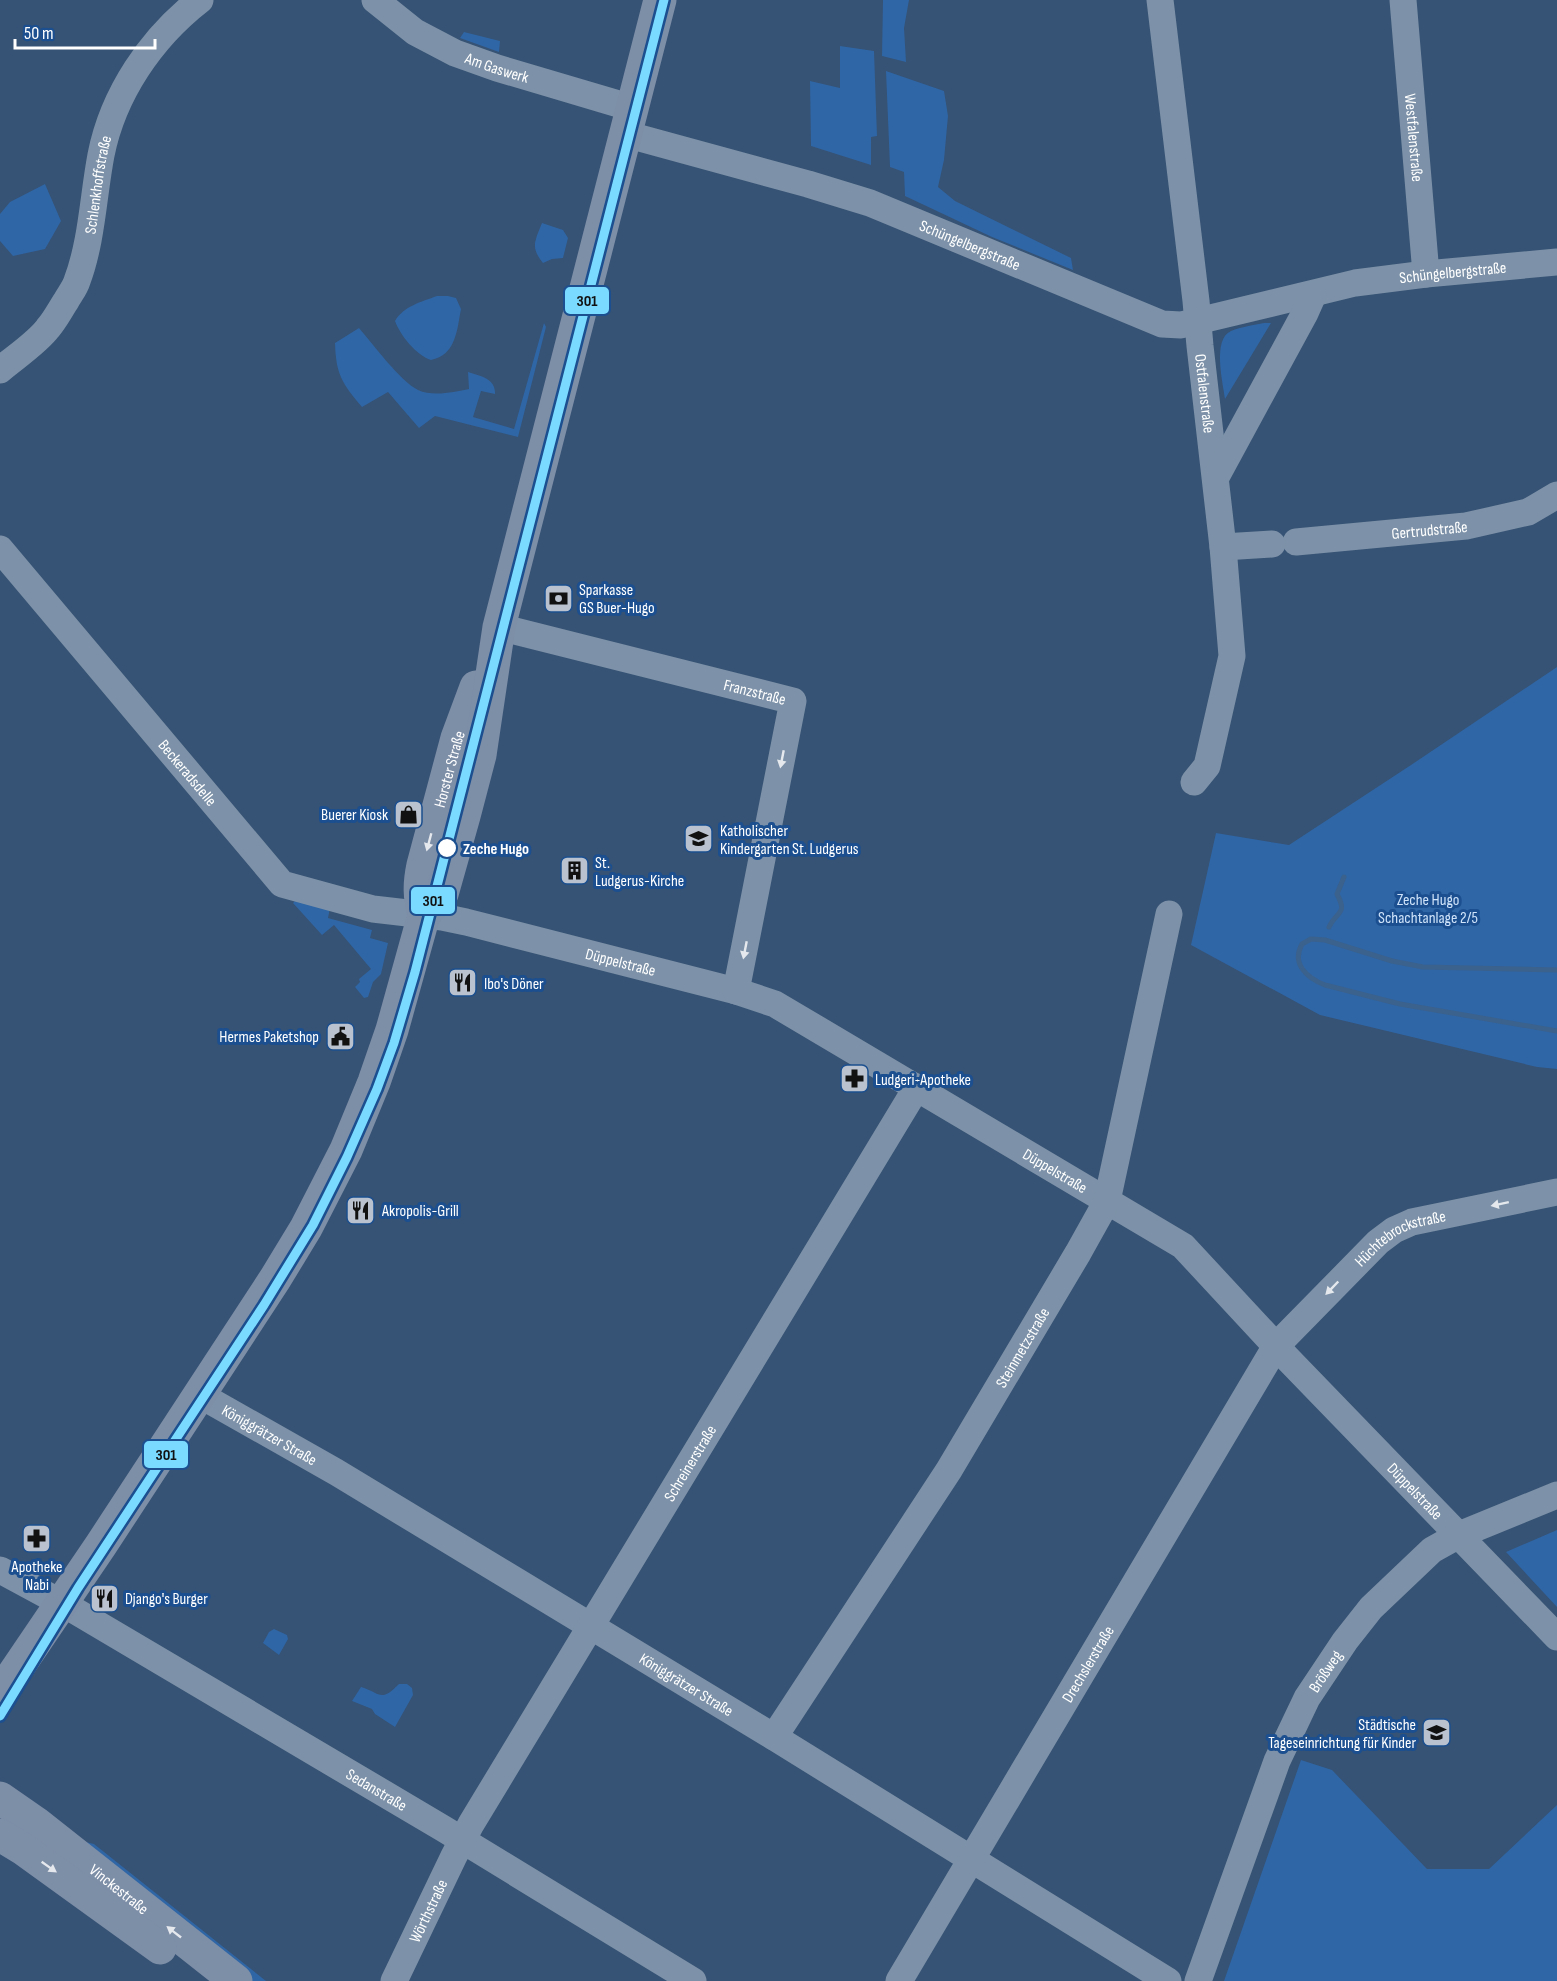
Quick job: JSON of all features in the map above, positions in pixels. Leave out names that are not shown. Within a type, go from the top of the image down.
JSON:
[{"type":"main road","name":"Horster Straße","points":[[0,1694],[200,1395],[300,1238],[346,1150],[374,1082],[392,1030],[424,915],[442,894],[480,756],[500,627],[660,0]]},
{"type":"main road","name":"Vinckestraße","points":[[0,1798],[36,1823],[236,1981]]},
{"type":"main road","name":"Vinckestraße","points":[[0,1835],[73,1884],[204,1981]]},
{"type":"street","name":"Schlenkhoffstraße","points":[[0,370],[47,330],[77,283],[91,226],[101,156],[107,131],[117,107],[135,72],[156,42],[200,0]]},
{"type":"street","name":"Am Gaswerk","points":[[375,0],[415,32],[455,53],[628,121]]},
{"type":"street","name":"Ostfalenstraße","points":[[1160,0],[1223,547],[1232,656],[1207,766],[1194,782]]},
{"type":"street","name":"Westfalenstraße","points":[[1403,0],[1426,274]]},
{"type":"street","name":"Schüngelbergstraße","points":[[628,121],[808,184],[870,203],[1162,324],[1181,325],[1355,284],[1426,274],[1557,262]]},
{"type":"street","points":[[1215,477],[1313,295]]},
{"type":"street","name":"Gertrudstraße","points":[[1223,547],[1466,526],[1528,512],[1557,495]]},
{"type":"street","name":"Beckeradsdelle","points":[[0,549],[282,884],[373,909],[424,915]]},
{"type":"street","name":"Franzstraße","points":[[500,627],[794,701],[736,992]]},
{"type":"street","name":"Steinmetzstraße","points":[[774,1737],[949,1470],[1107,1201],[1169,914]]},
{"type":"street","name":"Düppelstraße","points":[[424,915],[470,923],[775,1004],[1183,1246],[1276,1346],[1557,1637]]},
{"type":"street","name":"Schreinerstraße","points":[[462,1840],[917,1087]]},
{"type":"street","name":"Hüchtebrockstraße","points":[[1276,1346],[1378,1242],[1394,1230],[1412,1222],[1557,1192]]},
{"type":"street","name":"Drechslerstraße","points":[[899,1981],[1276,1346]]},
{"type":"street","name":"Königgrätzer Straße","points":[[200,1395],[336,1472],[591,1626],[1168,1981]]},
{"type":"street","name":"Brößweg","points":[[1198,1981],[1277,1761],[1307,1698],[1332,1660],[1371,1608],[1432,1550],[1459,1534],[1557,1495]]},
{"type":"street","name":"Sedanstraße","points":[[0,1570],[462,1840],[693,1981]]},
{"type":"street","name":"Wörthstraße","points":[[394,1981],[462,1840]]},
{"type":"green space","points":[[883,0],[909,0],[904,28],[906,62],[882,56]]},
{"type":"green space","points":[[464,32],[500,41],[499,52],[460,38]]},
{"type":"green space","points":[[840,46],[874,51],[877,136],[871,137],[871,165],[811,146],[810,81],[840,88]]},
{"type":"green space","points":[[886,71],[944,91],[948,116],[944,160],[938,187],[955,201],[1071,258],[1073,270],[992,237],[905,196],[904,172],[890,167]]},
{"type":"green space","points":[[45,184],[61,221],[45,249],[13,256],[0,241],[0,214],[10,202]]},
{"type":"green space","points":[[542,223],[563,230],[568,238],[563,258],[543,263],[536,253],[535,244]]},
{"type":"green space","points":[[437,296],[456,298],[461,309],[454,340],[450,347],[446,353],[431,360],[409,344],[395,321],[408,308]]},
{"type":"green space","points":[[544,323],[546,327],[518,437],[435,416],[419,428],[388,392],[362,407],[341,378],[337,363],[335,343],[359,328],[395,370],[418,390],[437,394],[469,389],[468,372],[487,379],[493,385],[495,394],[481,391],[473,417],[514,429]]},
{"type":"green space","points":[[1271,323],[1225,399],[1220,352],[1225,336],[1231,331]]},
{"type":"green space","name":"Zeche Hugo Schachtanlage 2/5","points":[[1557,667],[1557,1069],[1537,1067],[1320,1015],[1191,945],[1216,833],[1289,845]]},
{"type":"green space","points":[[296,900],[330,908],[328,918],[372,930],[370,938],[388,943],[381,974],[373,982],[368,997],[364,998],[355,987],[360,982],[359,979],[371,969],[334,925],[322,935],[293,903]]},
{"type":"green space","points":[[1557,1530],[1557,1607],[1506,1552]]},
{"type":"green space","points":[[274,1629],[287,1635],[288,1639],[279,1655],[263,1643],[269,1632]]},
{"type":"green space","points":[[399,1684],[407,1684],[412,1688],[413,1695],[395,1727],[375,1714],[372,1709],[352,1701],[361,1687],[384,1695]]},
{"type":"green space","points":[[1301,1760],[1332,1770],[1427,1869],[1489,1869],[1557,1805],[1557,1981],[1224,1981]]},
{"type":"green space","points":[[77,1840],[94,1844],[266,1981],[243,1981]]},
{"type":"waterway","points":[[1329,927],[1342,906],[1337,894],[1344,877]]},
{"type":"waterway","points":[[1557,970],[1423,967],[1392,961],[1325,940],[1311,939],[1302,944],[1298,958],[1307,974],[1325,985],[1400,1004],[1557,1031]]},
{"type":"transit line","name":"301","points":[[0,1716],[78,1588],[264,1305],[313,1225],[347,1157],[377,1089],[394,1043],[415,972],[664,0]]},
{"type":"place","name":"Sparkasse GS Buer-Hugo","points":[[558,598]]},
{"type":"place","name":"Buerer Kiosk","points":[[409,814]]},
{"type":"place","name":"Katholischer Kindergarten St. Ludgerus","points":[[699,839]]},
{"type":"place","name":"Zeche Hugo","points":[[447,848]]},
{"type":"place","name":"St. Ludgerus-Kirche","points":[[574,871]]},
{"type":"place","name":"Ibo's Döner","points":[[463,983]]},
{"type":"place","name":"Hermes Paketshop","points":[[340,1036]]},
{"type":"place","name":"Ludgeri-Apotheke","points":[[854,1079]]},
{"type":"place","name":"Akropolis-Grill","points":[[361,1210]]},
{"type":"place","name":"Apotheke Nabi","points":[[37,1538]]},
{"type":"place","name":"Django's Burger","points":[[104,1598]]},
{"type":"place","name":"Städtische Tageseinrichtung für Kinder","points":[[1437,1733]]}]
